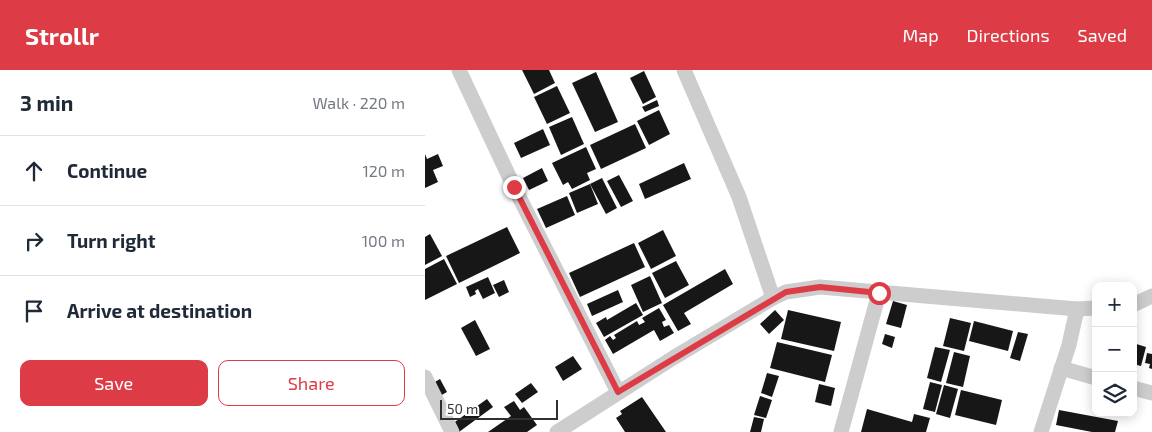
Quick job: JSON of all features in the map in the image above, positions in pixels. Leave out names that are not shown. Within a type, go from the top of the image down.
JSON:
[{"type":"street","points":[[459,70],[514,187],[618,392]]},
{"type":"street","points":[[684,70],[739,198],[773,298]]},
{"type":"street","points":[[557,432],[618,392],[786,292],[820,287],[1077,309],[1092,308]]},
{"type":"street","points":[[841,432],[879,293]]},
{"type":"street","points":[[1137,303],[1152,296]]},
{"type":"street","points":[[1041,432],[1069,346],[1077,309]]},
{"type":"street","points":[[1061,368],[1092,377]]},
{"type":"street","points":[[425,376],[452,432]]},
{"type":"street","points":[[1137,389],[1152,393]]},
{"type":"building","points":[[522,70],[549,70],[555,83],[534,94]]},
{"type":"building","points":[[644,71],[656,97],[643,104],[630,78]]},
{"type":"building","points":[[596,72],[618,122],[595,132],[572,83]]},
{"type":"building","points":[[557,86],[570,113],[547,124],[534,97]]},
{"type":"building","points":[[657,100],[659,106],[645,112],[642,107]]},
{"type":"building","points":[[659,110],[670,134],[649,145],[637,121]]},
{"type":"building","points":[[572,117],[584,144],[561,155],[549,127]]},
{"type":"building","points":[[635,124],[646,148],[601,169],[590,145]]},
{"type":"building","points":[[543,129],[550,145],[521,158],[514,143]]},
{"type":"building","points":[[586,147],[596,169],[587,173],[590,180],[572,189],[568,182],[563,185],[552,163]]},
{"type":"building","points":[[425,154],[427,159],[438,154],[443,166],[433,170],[438,182],[425,188]]},
{"type":"building","points":[[684,163],[691,179],[645,199],[639,184]]},
{"type":"building","points":[[542,168],[548,181],[529,190],[523,178]]},
{"type":"building","points":[[619,175],[633,201],[621,207],[607,181]]},
{"type":"building","points":[[602,178],[617,208],[606,214],[590,184]]},
{"type":"building","points":[[590,184],[598,204],[577,213],[569,193]]},
{"type":"building","points":[[567,196],[575,215],[546,228],[537,209]]},
{"type":"building","points":[[507,227],[520,253],[459,283],[446,256]]},
{"type":"building","points":[[663,230],[676,256],[651,269],[638,243]]},
{"type":"building","points":[[430,234],[442,256],[425,265],[425,237]]},
{"type":"building","points":[[634,243],[645,267],[580,297],[569,273]]},
{"type":"building","points":[[444,259],[457,284],[425,300],[425,269]]},
{"type":"building","points":[[676,261],[689,285],[665,298],[652,273]]},
{"type":"building","points":[[725,269],[733,284],[684,313],[691,324],[678,331],[663,305]]},
{"type":"building","points":[[650,276],[662,303],[643,312],[631,285]]},
{"type":"building","points":[[488,277],[495,293],[483,299],[478,289],[475,291],[476,294],[470,297],[466,287]]},
{"type":"building","points":[[504,280],[509,292],[499,297],[493,285]]},
{"type":"building","points":[[618,290],[623,302],[592,316],[587,304]]},
{"type":"building","points":[[893,301],[907,305],[901,328],[886,324]]},
{"type":"building","points":[[636,303],[643,315],[604,337],[596,323],[606,317],[607,320]]},
{"type":"building","points":[[659,308],[666,320],[662,322],[664,327],[669,325],[674,333],[660,341],[654,330],[613,354],[605,340],[610,336],[613,340],[616,338],[614,335],[637,321],[639,325],[645,322],[642,318]]},
{"type":"building","points":[[775,310],[784,320],[769,334],[760,324]]},
{"type":"building","points":[[788,310],[841,322],[834,351],[781,339]]},
{"type":"building","points":[[950,318],[971,323],[964,351],[943,346]]},
{"type":"building","points":[[475,320],[490,349],[476,356],[461,328]]},
{"type":"building","points":[[974,321],[1013,331],[1008,351],[969,341]]},
{"type":"building","points":[[1018,332],[1028,334],[1020,361],[1010,358]]},
{"type":"building","points":[[885,334],[895,337],[892,348],[882,344]]},
{"type":"building","points":[[777,342],[832,355],[825,382],[770,368]]},
{"type":"building","points":[[1137,344],[1146,347],[1141,366],[1137,365]]},
{"type":"building","points":[[935,347],[950,350],[941,382],[927,378]]},
{"type":"building","points":[[954,352],[970,356],[963,387],[946,383]]},
{"type":"building","points":[[1147,353],[1152,354],[1152,369],[1149,368],[1150,364],[1145,363]]},
{"type":"building","points":[[573,356],[582,369],[563,381],[555,367]]},
{"type":"building","points":[[767,373],[779,376],[772,397],[761,393]]},
{"type":"building","points":[[440,379],[447,392],[440,396],[433,383]]},
{"type":"building","points":[[930,382],[942,385],[935,412],[923,409]]},
{"type":"building","points":[[531,383],[538,392],[522,403],[515,394]]},
{"type":"building","points":[[819,384],[835,388],[831,406],[815,402]]},
{"type":"building","points":[[944,385],[958,389],[950,418],[936,414]]},
{"type":"building","points":[[961,390],[1002,400],[996,425],[955,415]]},
{"type":"building","points":[[760,396],[772,400],[766,418],[754,415]]},
{"type":"building","points":[[642,397],[666,432],[625,432],[616,418],[622,414],[620,411]]},
{"type":"building","points":[[487,399],[493,407],[459,432],[452,424]]},
{"type":"building","points":[[514,401],[520,410],[524,407],[537,425],[527,432],[488,432],[511,416],[504,407]]},
{"type":"building","points":[[867,409],[912,422],[914,414],[930,418],[926,432],[861,432]]},
{"type":"building","points":[[1059,410],[1118,421],[1115,432],[1092,432],[1056,425]]},
{"type":"building","points":[[754,417],[764,419],[761,432],[750,432]]},
{"type":"route","points":[[514,187],[618,392],[786,292],[820,287],[879,293]]}]
